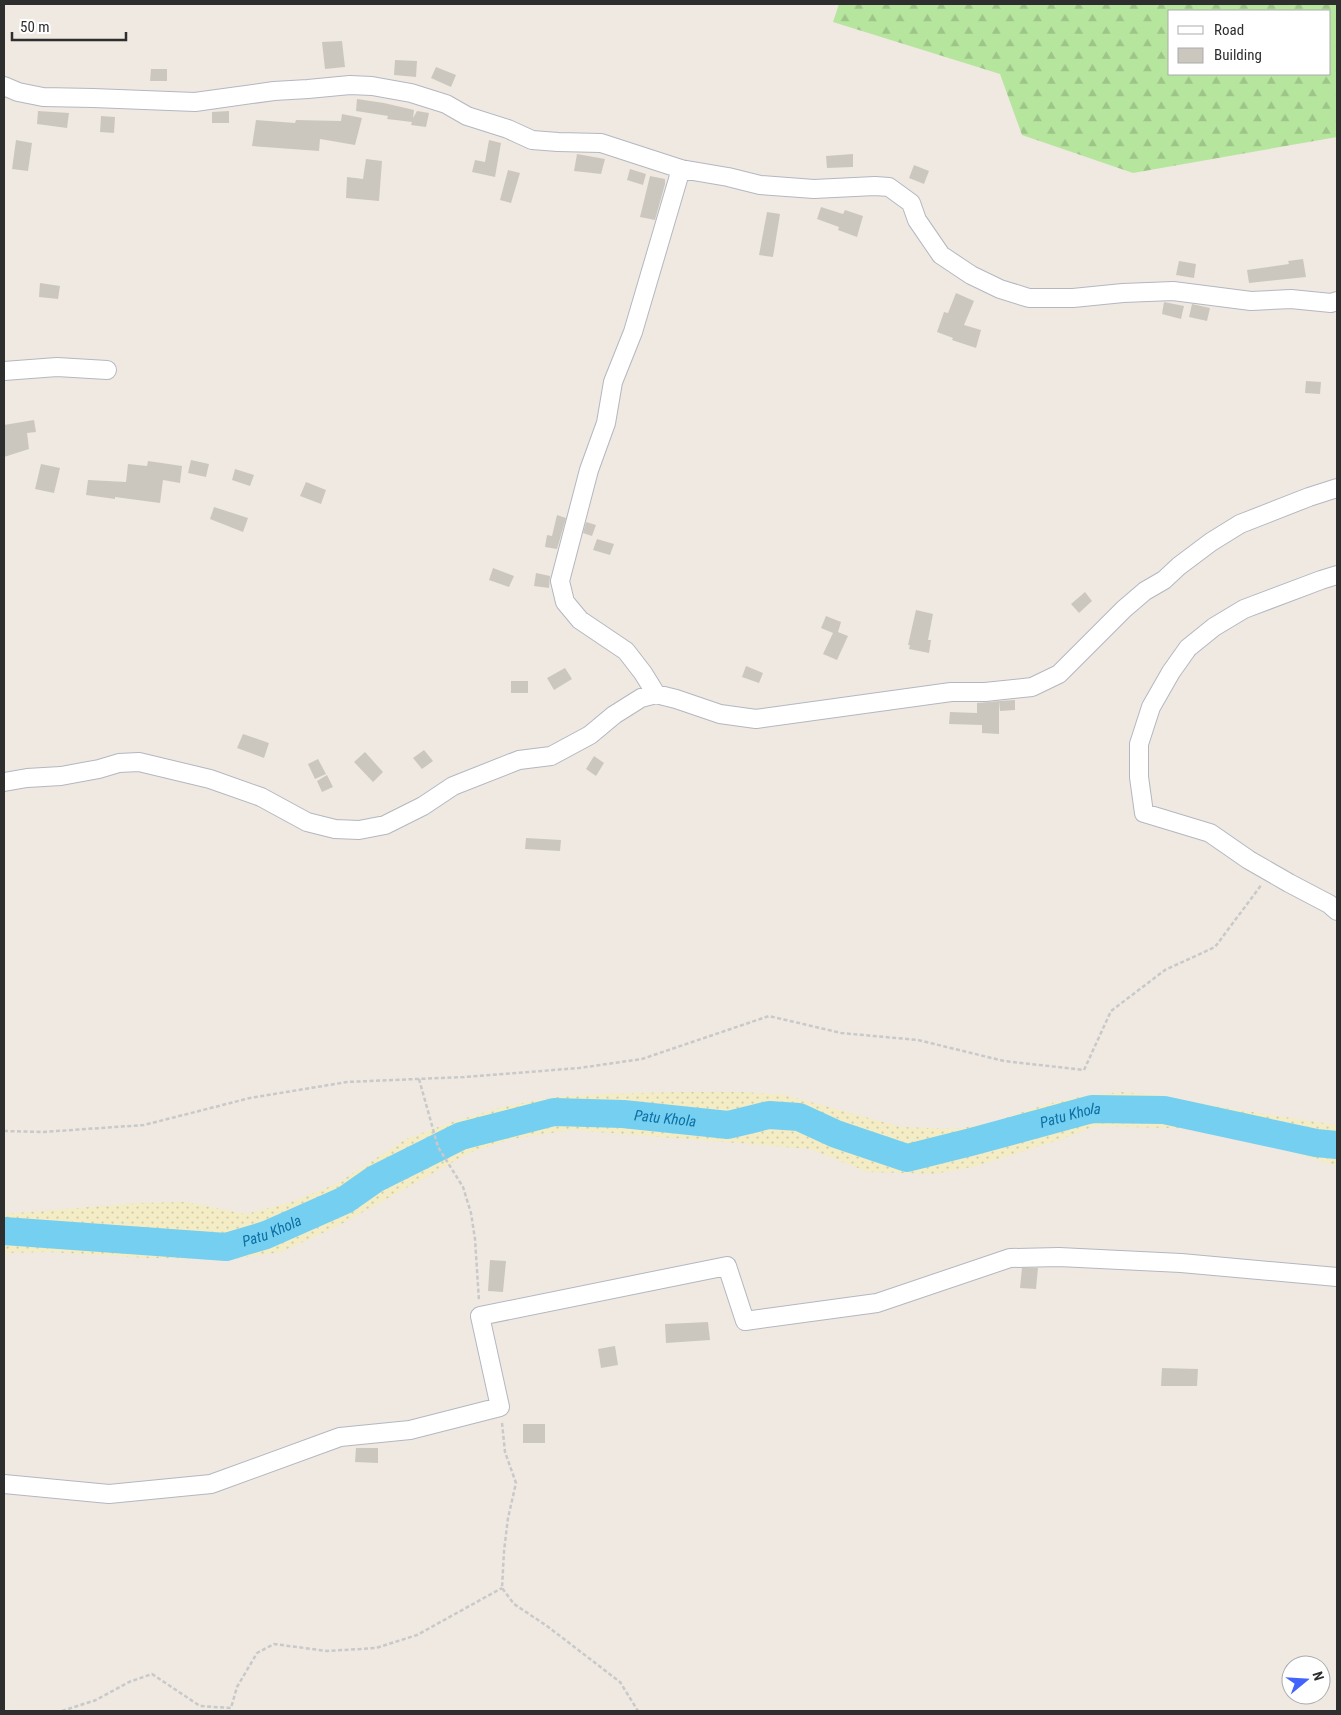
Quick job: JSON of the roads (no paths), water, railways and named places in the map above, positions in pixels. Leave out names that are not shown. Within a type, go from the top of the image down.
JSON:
[{"type":"street","points":[[4,86],[18,92],[43,97],[195,102],[274,91],[350,85],[372,86],[411,93],[446,104],[467,116],[508,129],[532,140],[601,143],[681,169],[760,185],[814,189],[875,186],[889,188],[910,203],[918,220],[941,255],[971,275],[1000,290],[1029,298],[1073,298],[1123,293],[1174,291],[1251,301],[1291,299],[1331,303],[1337,301]]},
{"type":"street","points":[[656,694],[626,651],[580,620],[565,602],[560,581],[589,470],[606,423],[613,382],[633,332],[681,169]]},
{"type":"street","points":[[4,371],[57,367],[107,370]]},
{"type":"street","points":[[4,782],[27,778],[61,776],[119,764],[139,762],[210,779],[261,797],[307,822],[335,829],[359,830],[385,825],[423,806],[453,786],[519,760],[551,756],[590,735],[607,720],[641,698],[656,694],[720,714],[756,719],[951,692],[985,692],[1032,687],[1059,674],[1131,603],[1145,591],[1164,580],[1211,542],[1240,524],[1337,488]]},
{"type":"street","points":[[1337,575],[1244,609],[1214,627],[1188,648],[1171,672],[1151,707],[1139,744],[1139,777],[1144,813],[1210,833],[1270,872],[1329,904],[1337,911]]},
{"type":"street","points":[[4,1484],[109,1494],[211,1484],[340,1437],[410,1430],[500,1407],[480,1316],[727,1266],[745,1320],[877,1303],[1010,1258],[1181,1263],[1337,1277]]},
{"type":"waterway","name":"Patu Khola","points":[[4,1231],[226,1247],[266,1235],[345,1200],[375,1179],[461,1136],[554,1112],[623,1114],[728,1125],[769,1115],[799,1117],[836,1134],[907,1158],[1092,1109],[1164,1110],[1316,1143],[1337,1145]]}]
